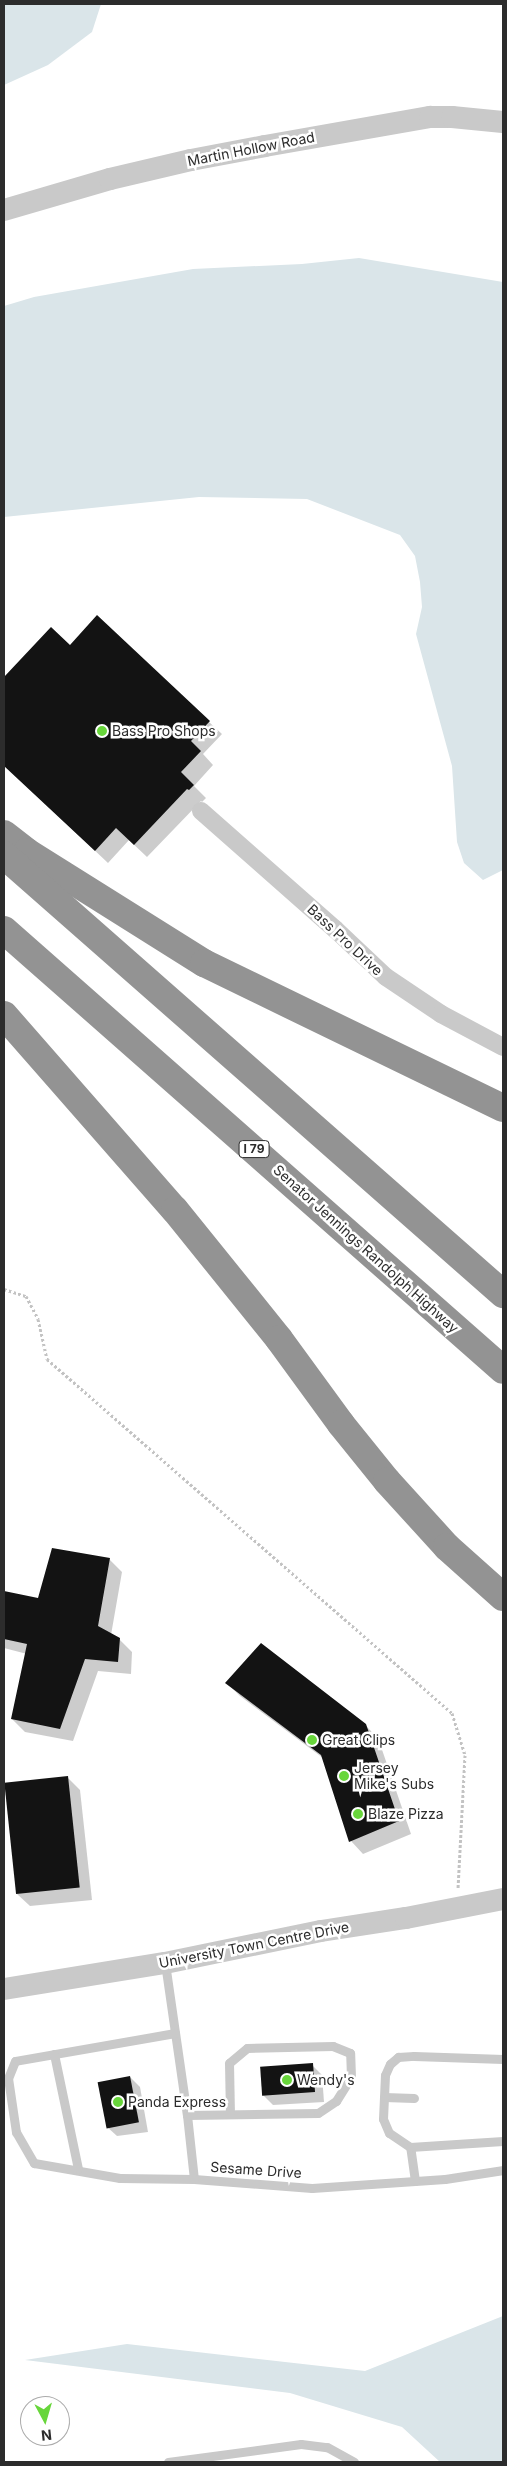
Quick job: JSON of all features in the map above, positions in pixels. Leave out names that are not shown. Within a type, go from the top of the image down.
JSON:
[{"type":"highway","points":[[4,834],[27,852],[204,963],[503,1108]]},
{"type":"highway","points":[[4,855],[503,1294]]},
{"type":"highway","name":"Senator Jennings Randolph Highway","points":[[4,930],[503,1370]]},
{"type":"highway","points":[[4,1015],[181,1217],[279,1338],[341,1424],[387,1481],[447,1547],[503,1597]]},
{"type":"street","name":"Martin Hollow Road","points":[[4,210],[110,179],[191,160],[275,144],[430,118],[459,117],[503,122]]},
{"type":"street","name":"Bass Pro Drive","points":[[201,811],[335,929],[386,978],[440,1014],[503,1047]]},
{"type":"street","name":"University Town Centre Drive","points":[[4,1989],[165,1963],[322,1931],[458,1909],[503,1899]]},
{"type":"lane","name":"Sesame Drive","points":[[165,1963],[187,2115],[194,2179],[312,2188],[415,2181],[503,2170]]},
{"type":"lane","points":[[175,2033],[15,2061],[8,2078],[16,2132],[34,2163],[78,2169],[120,2178],[194,2179]]},
{"type":"lane","points":[[187,2115],[318,2113],[336,2101],[352,2077],[350,2053],[333,2046],[247,2048],[229,2063],[230,2113]]},
{"type":"lane","points":[[54,2054],[78,2169]]},
{"type":"lane","points":[[503,2059],[398,2057],[390,2064],[385,2075],[383,2119],[389,2133],[410,2147],[503,2141]]},
{"type":"lane","points":[[384,2097],[414,2098]]},
{"type":"lane","points":[[410,2147],[415,2181]]},
{"type":"lane","points":[[168,2462],[300,2444],[326,2446],[354,2462]]},
{"type":"path","points":[[4,1289],[26,1296],[38,1319],[47,1359],[452,1713],[465,1755],[458,1909]]},
{"type":"shaded area","points":[[4,4],[101,4],[92,32],[48,65],[4,85]]},
{"type":"shaded area","points":[[359,258],[503,282],[503,870],[483,880],[464,863],[457,842],[452,766],[416,634],[422,607],[420,582],[415,556],[400,535],[307,499],[199,497],[4,517],[4,306],[34,297],[193,269],[302,264]]},
{"type":"shaded area","points":[[503,2316],[503,2462],[440,2462],[402,2427],[290,2393],[25,2360],[127,2344],[365,2371]]},
{"type":"building","name":"Bass Pro Shops","points":[[97,615],[210,721],[191,741],[201,751],[181,772],[194,785],[189,790],[187,789],[134,845],[116,828],[95,851],[4,766],[4,677],[51,627],[70,645]]},
{"type":"building","points":[[52,1548],[110,1558],[98,1626],[120,1638],[118,1662],[85,1659],[60,1729],[11,1719],[27,1644],[4,1639],[4,1591],[38,1598]]},
{"type":"building","points":[[261,1643],[366,1724],[399,1821],[349,1842],[321,1755],[225,1683]]},
{"type":"building","points":[[68,1776],[80,1887],[16,1894],[4,1783]]},
{"type":"building","name":"Wendy's","points":[[313,2063],[315,2092],[262,2096],[260,2067]]},
{"type":"building","name":"Panda Express","points":[[130,2076],[139,2122],[107,2128],[98,2082]]},
{"type":"place","name":"Bass Pro Shops","points":[[102,731]]},
{"type":"place","name":"Great Clips","points":[[312,1740]]},
{"type":"place","name":"Jersey Mike's Subs","points":[[344,1776]]},
{"type":"place","name":"Blaze Pizza","points":[[358,1814]]},
{"type":"place","name":"Wendy's","points":[[287,2080]]},
{"type":"place","name":"Panda Express","points":[[118,2102]]}]
